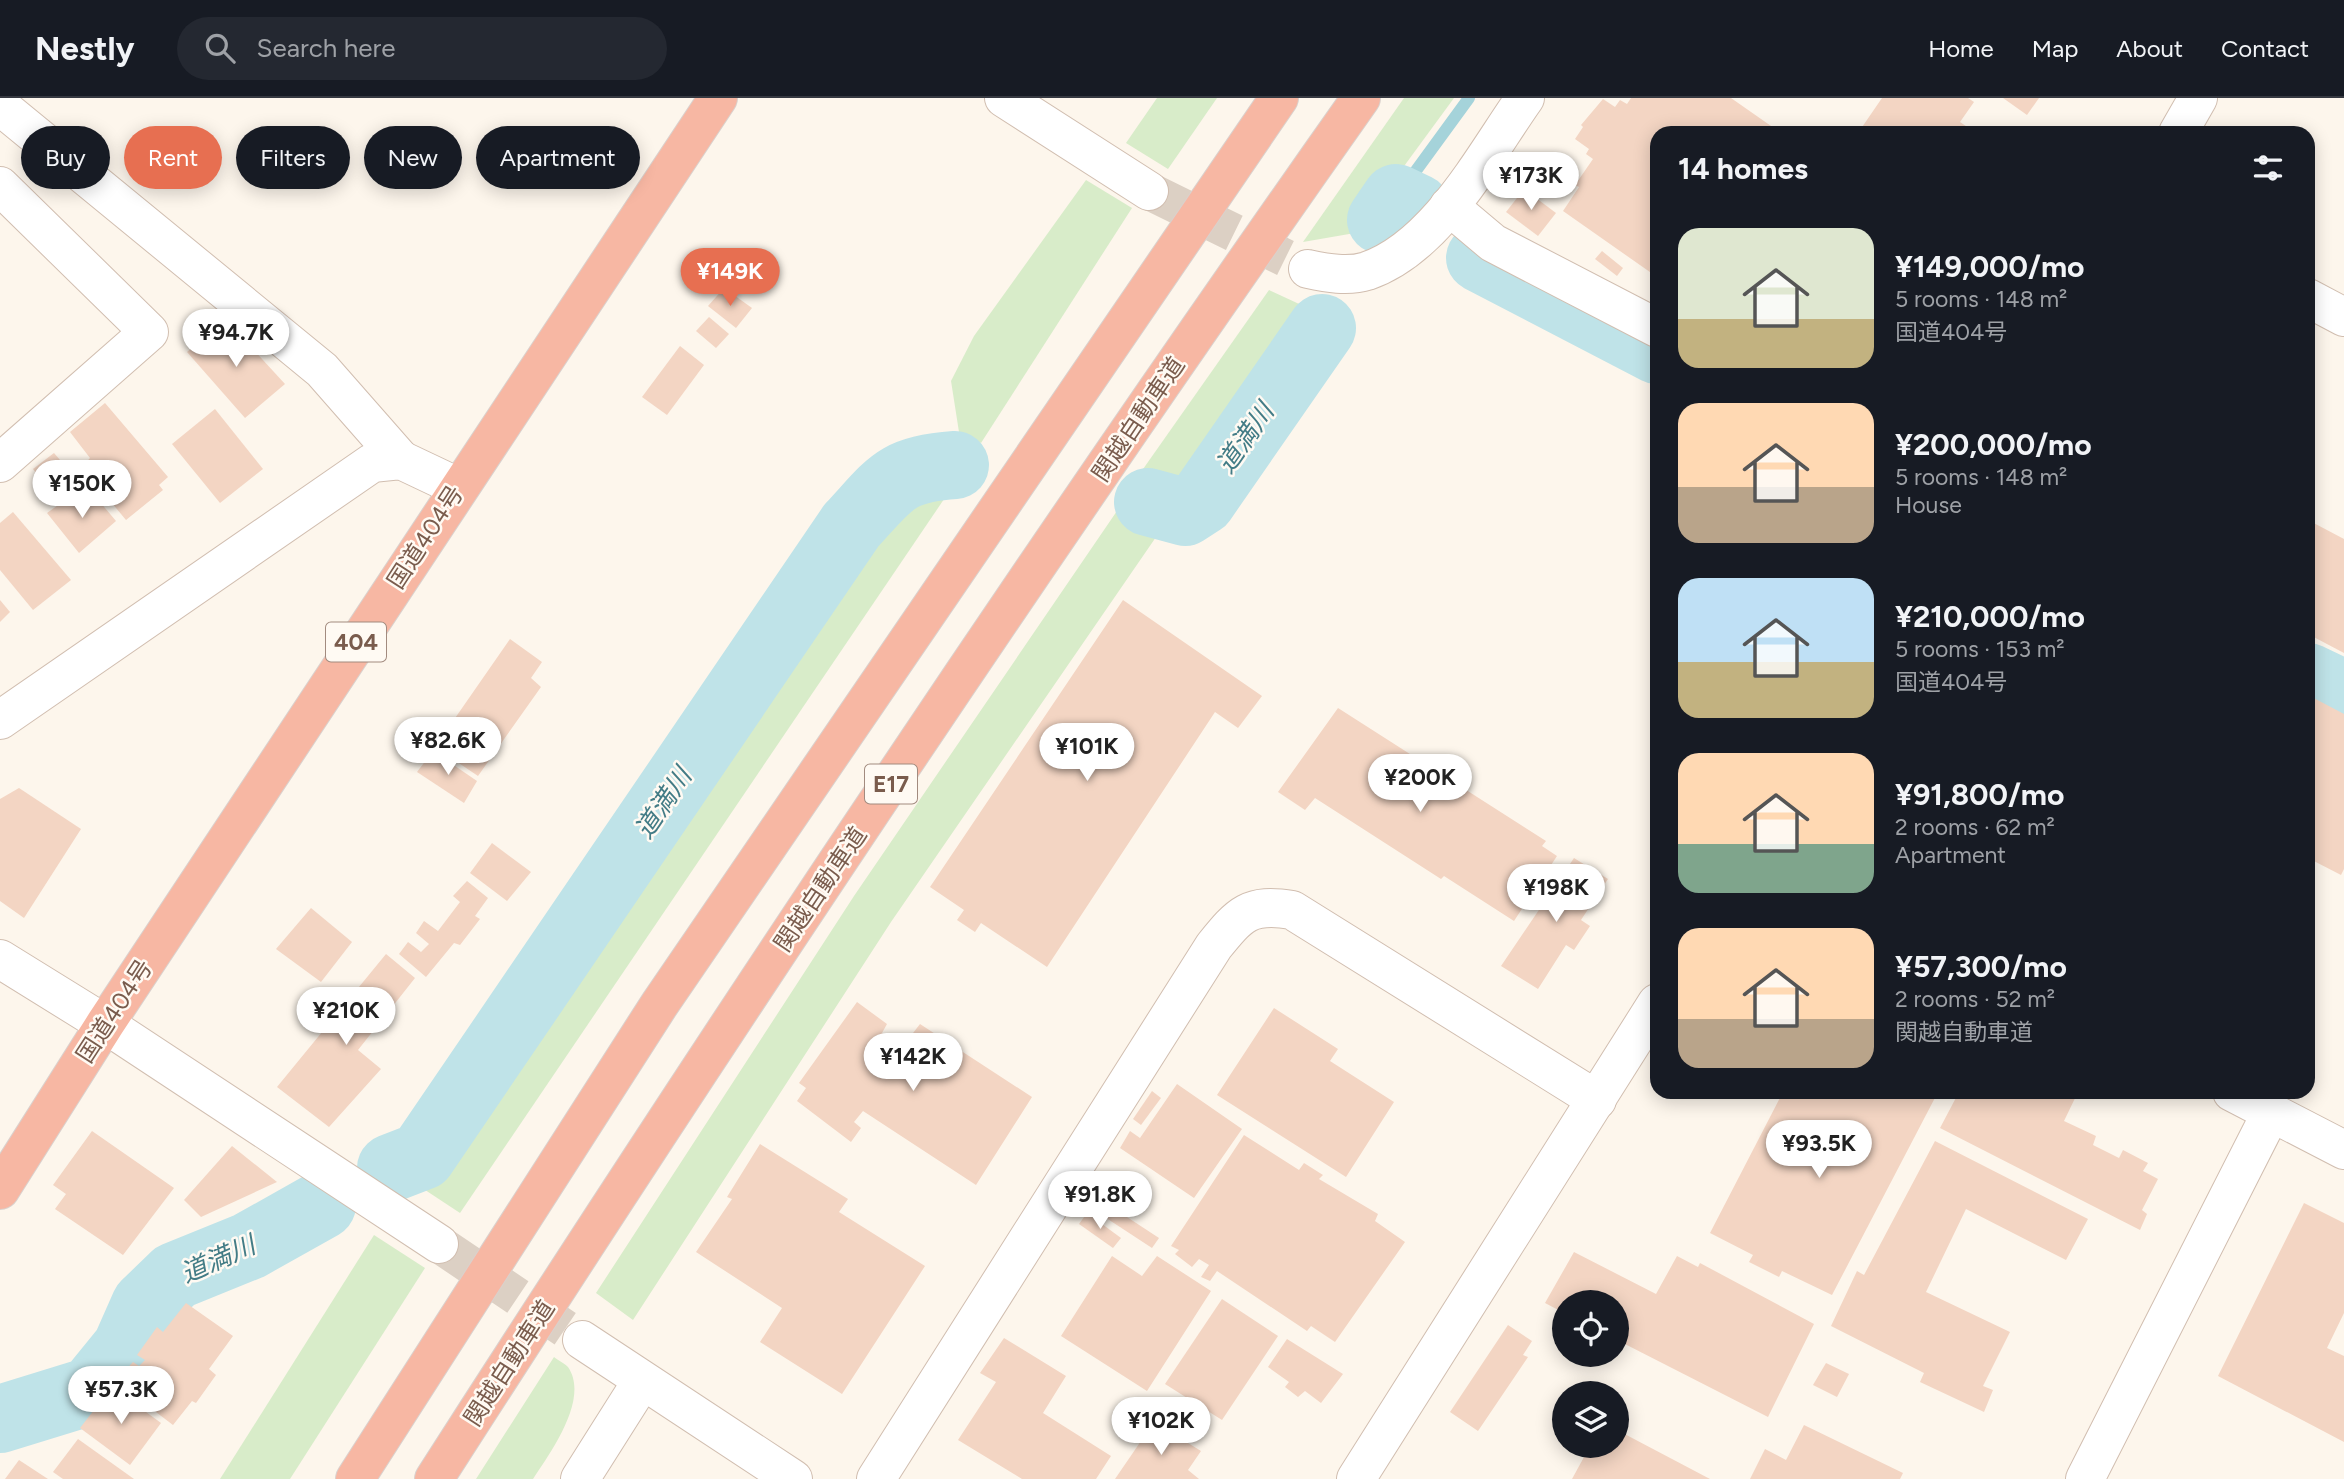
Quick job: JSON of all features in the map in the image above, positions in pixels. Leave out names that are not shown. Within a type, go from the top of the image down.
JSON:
[{"type":"highway","name":"国道404号","points":[[0,1190],[105,1024],[458,487],[718,98]]},
{"type":"highway","name":"E17","points":[[355,1479],[659,1006],[1279,98]]},
{"type":"highway","name":"関越自動車道","points":[[434,1479],[757,982],[1227,288],[1361,98]]},
{"type":"street","points":[[1004,98],[1149,191]]},
{"type":"street","points":[[1308,269],[1334,274],[1365,272],[1407,251],[1449,206],[1525,98]]},
{"type":"street","points":[[2182,126],[2198,98]]},
{"type":"street","points":[[0,106],[322,370],[401,460],[458,487]]},
{"type":"street","points":[[0,186],[149,332],[0,463]]},
{"type":"street","points":[[1449,206],[1493,243],[1650,324]]},
{"type":"street","points":[[2315,302],[2344,317]]},
{"type":"street","points":[[0,720],[372,463],[401,460]]},
{"type":"street","points":[[876,1479],[1214,946],[1236,919],[1253,908],[1292,910],[1597,1100]]},
{"type":"street","points":[[0,959],[105,1024],[439,1244]]},
{"type":"street","points":[[1356,1479],[1650,1014]]},
{"type":"street","points":[[2245,1099],[2344,1150]]},
{"type":"street","points":[[2084,1479],[2271,1113]]},
{"type":"street","points":[[582,1340],[793,1479]]},
{"type":"street","points":[[580,1479],[642,1381]]},
{"type":"green space","points":[[1157,98],[1217,98],[1168,169],[1126,143]]},
{"type":"green space","points":[[1404,98],[1454,98],[1355,233],[1303,242]]},
{"type":"green space","points":[[1086,180],[1132,208],[981,443],[959,432],[951,381],[974,336]]},
{"type":"green space","points":[[1269,290],[1310,309],[1178,498],[1129,489]]},
{"type":"green space","points":[[930,474],[957,480],[460,1213],[413,1182],[856,529],[910,480]]},
{"type":"green space","points":[[1119,508],[1142,520],[1165,524],[891,922],[633,1320],[596,1293],[854,896]]},
{"type":"green space","points":[[374,1235],[425,1268],[290,1479],[220,1479]]},
{"type":"green space","points":[[554,1357],[568,1367],[574,1380],[574,1394],[565,1425],[549,1455],[533,1479],[476,1479]]},
{"type":"building","points":[[1631,98],[1731,98],[1771,126],[1650,126],[1650,272],[1563,211],[1579,187],[1575,185],[1593,159],[1586,154],[1589,149],[1575,139],[1583,127],[1581,125],[1603,99],[1615,107],[1620,100],[1627,104]]},
{"type":"building","points":[[1882,98],[1968,98],[1974,102],[1960,122],[1966,126],[1863,126]]},
{"type":"building","points":[[2003,98],[2039,98],[2027,115]]},
{"type":"building","points":[[1524,189],[1556,213],[1538,236],[1506,212]]},
{"type":"building","points":[[1602,251],[1623,268],[1617,276],[1595,259]]},
{"type":"building","points":[[724,288],[752,308],[736,328],[708,306]]},
{"type":"building","points":[[709,317],[729,334],[716,348],[696,331]]},
{"type":"building","points":[[226,320],[285,384],[245,418],[187,352]]},
{"type":"building","points":[[680,346],[704,365],[667,415],[642,397]]},
{"type":"building","points":[[105,403],[168,477],[159,485],[163,490],[126,520],[82,467],[90,458],[70,432]]},
{"type":"building","points":[[215,409],[263,469],[220,503],[172,444]]},
{"type":"building","points":[[54,453],[72,474],[52,493],[33,469]]},
{"type":"building","points":[[75,493],[83,503],[94,495],[116,521],[79,553],[47,513]]},
{"type":"building","points":[[13,512],[71,580],[33,610],[0,570],[0,523]]},
{"type":"building","points":[[2315,524],[2344,539],[2344,653],[2315,638]]},
{"type":"building","points":[[0,600],[10,612],[0,622]]},
{"type":"building","points":[[1123,600],[1262,696],[1238,728],[1215,712],[1047,967],[981,923],[975,932],[957,920],[964,910],[930,887]]},
{"type":"building","points":[[510,639],[542,662],[531,678],[541,687],[478,776],[435,747]]},
{"type":"building","points":[[2315,699],[2344,714],[2344,869],[2341,875],[2315,862]]},
{"type":"building","points":[[1338,708],[1546,841],[1542,846],[1557,856],[1514,921],[1444,876],[1441,879],[1315,798],[1305,810],[1278,792]]},
{"type":"building","points":[[433,751],[477,781],[464,803],[417,772]]},
{"type":"building","points":[[19,788],[81,829],[24,918],[0,901],[0,799]]},
{"type":"building","points":[[492,843],[531,872],[507,901],[470,873]]},
{"type":"building","points":[[1574,858],[1608,879],[1581,920],[1590,926],[1574,950],[1566,945],[1538,989],[1501,966]]},
{"type":"building","points":[[467,881],[488,898],[475,916],[480,919],[460,945],[454,943],[426,977],[399,954],[408,942],[421,952],[429,944],[416,933],[424,921],[438,931],[460,902],[453,896]]},
{"type":"building","points":[[311,908],[352,942],[321,982],[276,949]]},
{"type":"building","points":[[386,954],[415,978],[358,1050],[381,1069],[329,1127],[277,1087]]},
{"type":"building","points":[[857,1002],[887,1024],[882,1033],[903,1046],[920,1024],[1032,1097],[976,1185],[863,1111],[854,1122],[861,1128],[851,1142],[797,1101],[806,1088],[799,1083]]},
{"type":"building","points":[[1274,1008],[1338,1049],[1330,1061],[1394,1102],[1346,1177],[1217,1095]]},
{"type":"building","points":[[1177,1084],[1242,1129],[1194,1198],[1120,1148],[1130,1131],[1140,1138]]},
{"type":"building","points":[[1152,1091],[1161,1098],[1141,1125],[1133,1119]]},
{"type":"building","points":[[1779,1099],[1934,1099],[1832,1295],[1782,1271],[1779,1277],[1749,1262],[1753,1255],[1710,1233]]},
{"type":"building","points":[[1955,1099],[2075,1099],[2064,1121],[2096,1136],[2093,1145],[2119,1158],[2123,1150],[2148,1163],[2143,1171],[2158,1179],[2142,1210],[2147,1214],[2140,1230],[1940,1128]]},
{"type":"building","points":[[92,1131],[174,1188],[123,1255],[55,1209],[66,1194],[53,1185]]},
{"type":"building","points":[[1244,1135],[1299,1170],[1304,1163],[1323,1175],[1319,1179],[1378,1214],[1375,1221],[1405,1242],[1335,1342],[1311,1326],[1307,1331],[1217,1271],[1210,1281],[1201,1277],[1209,1265],[1199,1259],[1192,1267],[1175,1254],[1179,1250],[1171,1246]]},
{"type":"building","points":[[1935,1141],[2088,1219],[2066,1260],[1966,1209],[1926,1292],[2010,1332],[1983,1386],[1993,1390],[1984,1412],[1920,1382],[1924,1373],[1831,1326],[1857,1271],[1864,1275]]},
{"type":"building","points":[[760,1144],[848,1199],[839,1212],[925,1266],[842,1394],[760,1342],[782,1308],[696,1252],[732,1199],[727,1197]]},
{"type":"building","points":[[232,1146],[277,1182],[201,1217],[184,1200]]},
{"type":"building","points":[[1101,1200],[1159,1238],[1152,1248],[1094,1210]]},
{"type":"building","points":[[2304,1203],[2344,1223],[2344,1313],[2327,1348],[2344,1356],[2344,1442],[2218,1376]]},
{"type":"building","points":[[1087,1213],[1121,1238],[1113,1248],[1079,1224]]},
{"type":"building","points":[[1574,1252],[1656,1294],[1677,1256],[1698,1267],[1700,1263],[1814,1324],[1768,1417],[1629,1346],[1629,1290],[1552,1290]]},
{"type":"building","points":[[1112,1256],[1142,1276],[1157,1256],[1211,1291],[1147,1391],[1061,1336]]},
{"type":"building","points":[[1552,1291],[1552,1307],[1545,1303]]},
{"type":"building","points":[[1222,1299],[1278,1336],[1222,1420],[1165,1384]]},
{"type":"building","points":[[186,1303],[233,1336],[209,1369],[216,1375],[196,1403],[192,1401],[173,1425],[127,1390],[133,1384],[121,1375],[133,1362],[139,1366],[145,1360],[137,1355],[157,1327],[163,1332]]},
{"type":"building","points":[[1508,1325],[1532,1341],[1523,1355],[1528,1357],[1478,1431],[1450,1412]]},
{"type":"building","points":[[1004,1338],[1066,1376],[1043,1413],[1111,1456],[1096,1479],[1022,1479],[958,1440],[996,1382],[980,1373]]},
{"type":"building","points":[[1287,1339],[1343,1374],[1321,1403],[1305,1391],[1298,1397],[1285,1387],[1289,1382],[1268,1367]]},
{"type":"building","points":[[1826,1363],[1849,1374],[1837,1397],[1813,1385]]},
{"type":"building","points":[[112,1387],[161,1423],[130,1465],[80,1428]]},
{"type":"building","points":[[1163,1400],[1185,1415],[1176,1427],[1154,1411]]},
{"type":"building","points":[[1154,1422],[1201,1451],[1188,1470],[1199,1479],[1115,1479]]},
{"type":"building","points":[[1804,1425],[1903,1473],[1900,1479],[1750,1479],[1765,1449],[1786,1460]]},
{"type":"building","points":[[1629,1436],[1710,1479],[1572,1479],[1583,1458],[1629,1458]]},
{"type":"building","points":[[78,1439],[134,1479],[63,1479],[53,1472]]},
{"type":"building","points":[[19,1460],[48,1479],[5,1479]]},
{"type":"waterway","points":[[1396,198],[1469,98]]},
{"type":"waterway","name":"道満川","points":[[1381,220],[1396,198],[1417,208]]},
{"type":"waterway","name":"道満川","points":[[1480,258],[1650,346]]},
{"type":"waterway","name":"道満川","points":[[1148,502],[1185,512],[1202,501],[1322,328]]},
{"type":"waterway","name":"道満川","points":[[391,1168],[422,1156],[851,526],[895,481],[919,470],[955,465]]},
{"type":"waterway","name":"道満川","points":[[2315,680],[2344,694]]},
{"type":"waterway","name":"道満川","points":[[0,1419],[91,1391],[126,1348],[145,1305],[175,1276],[249,1246],[322,1205]]},
{"type":"tunnel","points":[[1149,191],[1308,269]]},
{"type":"tunnel","points":[[439,1244],[582,1340]]}]
